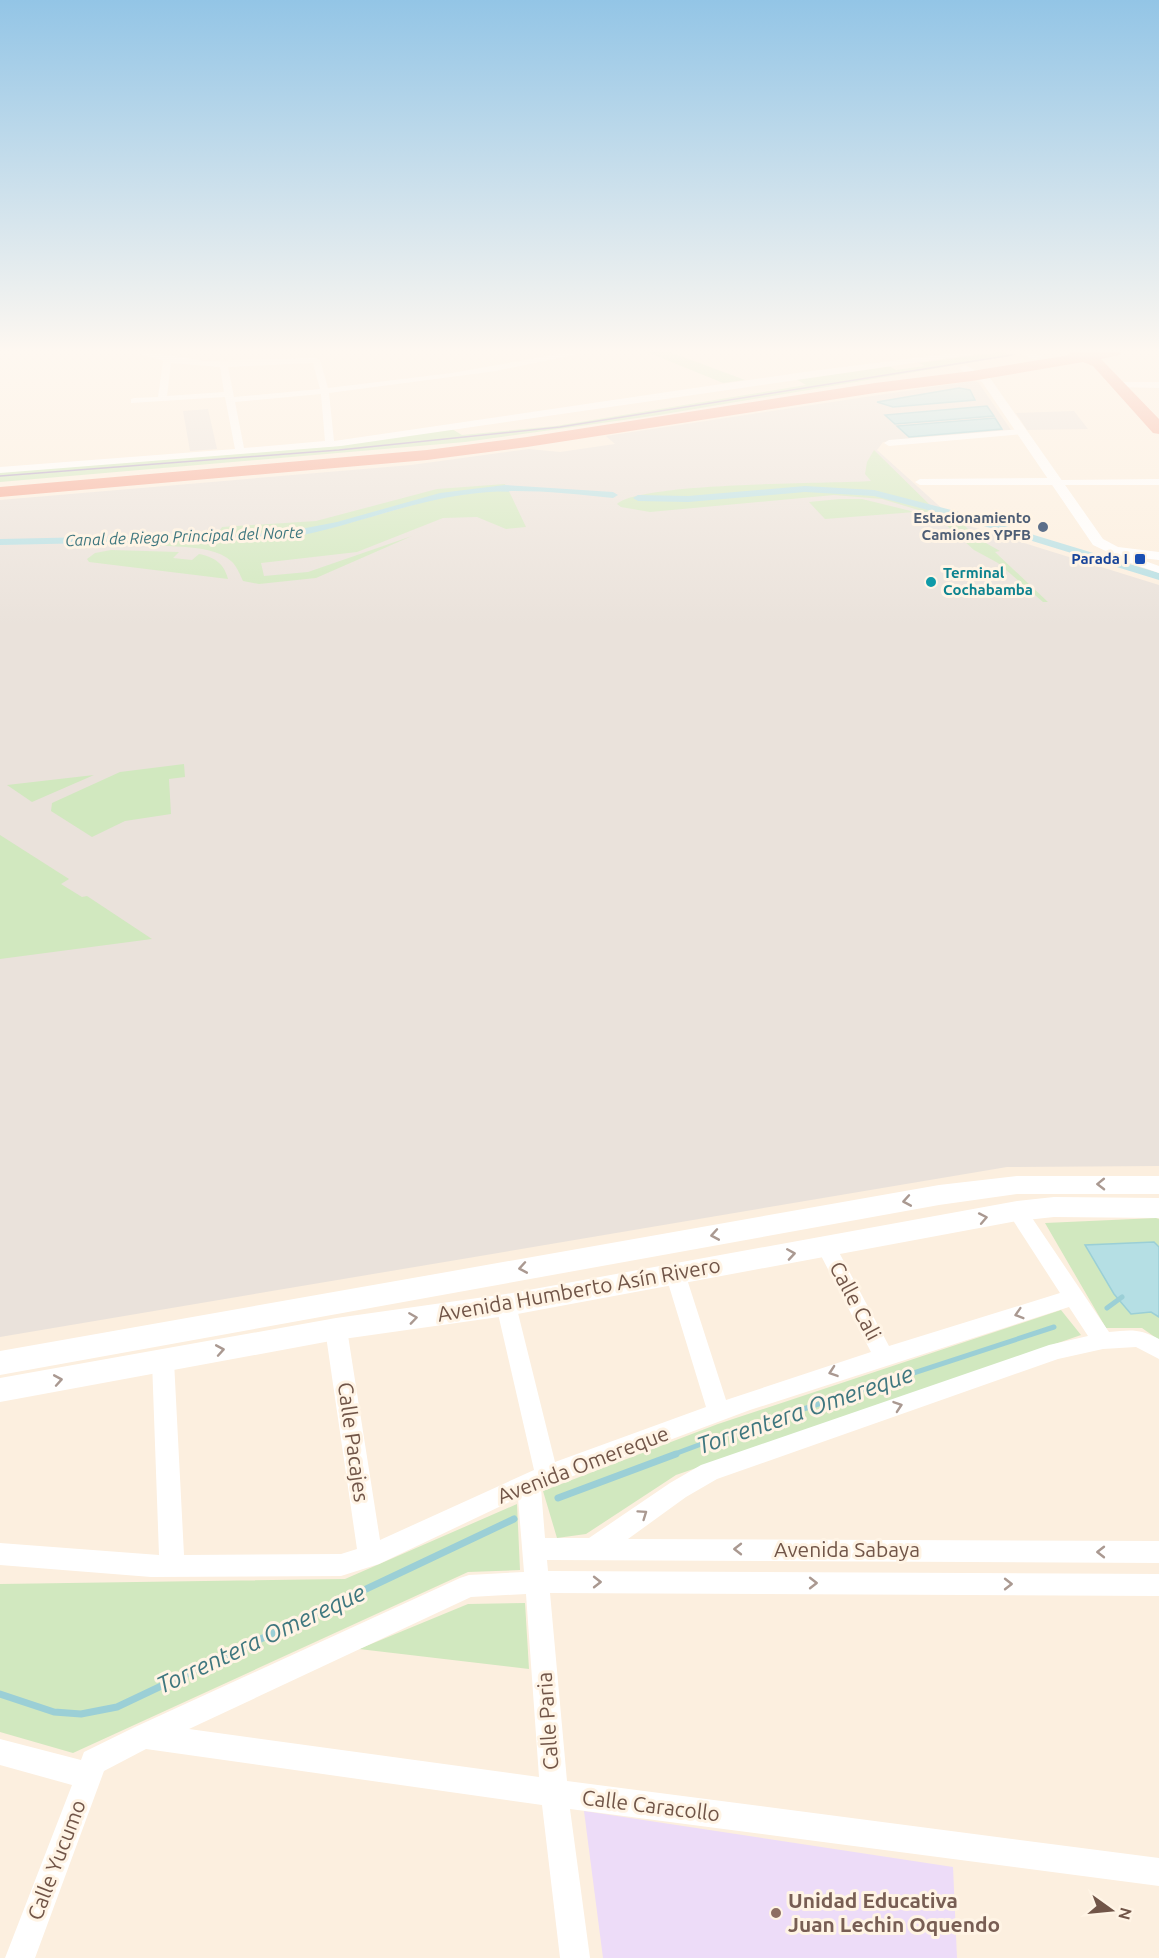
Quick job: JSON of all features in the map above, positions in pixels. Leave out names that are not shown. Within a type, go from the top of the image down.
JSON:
[{"type":"highway","points":[[0,485],[342,458],[477,443]]},
{"type":"highway","points":[[0,492],[427,454],[512,443]]},
{"type":"street","points":[[238,443],[240,452]]},
{"type":"street","points":[[0,470],[334,443]]},
{"type":"street","points":[[1029,443],[1098,542],[1114,550],[1159,556]]},
{"type":"street","points":[[920,482],[1159,482]]},
{"type":"street","points":[[1126,552],[1129,559],[1159,570]]},
{"type":"street","name":"Avenida Humberto Asín Rivero","points":[[0,1363],[939,1195],[1017,1185],[1159,1185]]},
{"type":"street","name":"Avenida Humberto Asín Rivero","points":[[0,1390],[336,1329],[506,1305],[675,1272],[827,1248],[1017,1211],[1054,1208],[1159,1208]]},
{"type":"street","points":[[1017,1211],[1103,1341]]},
{"type":"street","name":"Calle Cali","points":[[827,1248],[883,1355]]},
{"type":"street","points":[[675,1272],[719,1412]]},
{"type":"street","name":"Avenida Omereque","points":[[0,1554],[151,1566],[341,1565],[370,1556],[538,1480],[719,1412],[883,1355],[1075,1297]]},
{"type":"street","name":"Calle Paria","points":[[506,1305],[538,1480],[535,1549],[554,1793],[575,1958]]},
{"type":"street","name":"Calle Pacajes","points":[[336,1329],[370,1556]]},
{"type":"street","points":[[595,1548],[678,1490],[709,1472],[1057,1351],[1103,1341],[1139,1338],[1159,1350]]},
{"type":"street","points":[[163,1361],[172,1565]]},
{"type":"street","name":"Avenida Sabaya","points":[[535,1549],[1159,1552]]},
{"type":"street","points":[[0,1752],[91,1769],[144,1736],[469,1586],[538,1582]]},
{"type":"street","name":"Avenida Sabaya","points":[[538,1582],[1159,1585]]},
{"type":"street","name":"Calle Caracollo","points":[[144,1736],[554,1793],[1159,1872]]},
{"type":"street","name":"Calle Yucumo","points":[[20,1958],[91,1769]]},
{"type":"shaded area","points":[[189,443],[216,443],[217,449],[190,451]]},
{"type":"shaded area","points":[[882,443],[877,450],[957,522],[1159,585],[1159,1166],[1007,1167],[0,1337],[0,500],[411,465],[529,449],[560,452],[615,444]]},
{"type":"shaded area","name":"Unidad Educativa Juan Lechin Oquendo","points":[[584,1811],[953,1867],[957,1958],[603,1958]]},
{"type":"green space","points":[[354,443],[449,443],[0,482],[0,472]]},
{"type":"green space","points":[[874,450],[934,509],[951,522],[962,523],[977,538],[1000,551],[995,552],[1048,602],[1043,602],[998,563],[974,550],[935,515],[882,499],[834,495],[650,512],[621,507],[617,504],[633,497],[697,488],[871,481],[865,474],[867,462]]},
{"type":"green space","points":[[505,484],[506,487],[452,492],[430,497],[311,530],[283,535],[216,536],[222,527],[316,521],[437,489]]},
{"type":"green space","points":[[508,489],[526,527],[506,529],[477,517],[443,518],[357,552],[261,563],[264,576],[308,572],[412,536],[316,578],[259,584],[243,581],[231,561],[221,554],[208,550],[115,541],[283,538],[331,528],[441,497]]},
{"type":"green space","points":[[862,499],[915,512],[825,519],[809,502]]},
{"type":"green space","points":[[111,550],[179,552],[173,558],[192,560],[199,554],[204,555],[221,565],[228,579],[89,562],[87,559],[95,553]]},
{"type":"green space","points":[[184,764],[185,777],[169,779],[171,814],[125,821],[92,837],[51,811],[52,803],[120,772]]},
{"type":"green space","points":[[94,775],[32,802],[7,785]]},
{"type":"green space","points":[[0,835],[69,879],[61,884],[82,897],[87,896],[152,939],[0,959]]},
{"type":"green space","points":[[1159,1219],[1159,1340],[1142,1328],[1106,1328],[1045,1223]]},
{"type":"green space","points":[[1061,1310],[1081,1335],[676,1475],[586,1534],[557,1538],[543,1491],[718,1424]]},
{"type":"green space","points":[[517,1504],[520,1570],[468,1572],[73,1753],[0,1732],[0,1584],[345,1579]]},
{"type":"green space","points":[[525,1603],[529,1669],[359,1649],[468,1604]]},
{"type":"water","points":[[1154,1242],[1159,1247],[1159,1317],[1151,1312],[1131,1314],[1114,1294],[1085,1245]]},
{"type":"waterway","name":"Canal de Riego Principal del Norte","points":[[0,542],[280,536],[341,524],[440,496],[483,489],[548,489],[613,495]]},
{"type":"waterway","name":"Canal de Riego Principal del Norte","points":[[638,498],[688,499],[805,489],[874,493],[955,514],[1159,577]]},
{"type":"waterway","name":"Torrentera Omereque","points":[[1107,1308],[1122,1297]]},
{"type":"waterway","name":"Torrentera Omereque","points":[[672,1455],[736,1431],[1054,1327]]},
{"type":"waterway","name":"Torrentera Omereque","points":[[558,1498],[676,1454]]},
{"type":"waterway","name":"Torrentera Omereque","points":[[0,1694],[54,1712],[81,1714],[117,1707],[514,1519]]},
{"type":"tram line","points":[[0,476],[403,443]]},
{"type":"place","name":"Estacionamiento Camiones YPFB","points":[[1043,527]]},
{"type":"place","name":"Parada I","points":[[1140,559]]},
{"type":"place","name":"Terminal Cochabamba","points":[[931,582]]},
{"type":"place","name":"Unidad Educativa Juan Lechin Oquendo","points":[[776,1913]]}]
